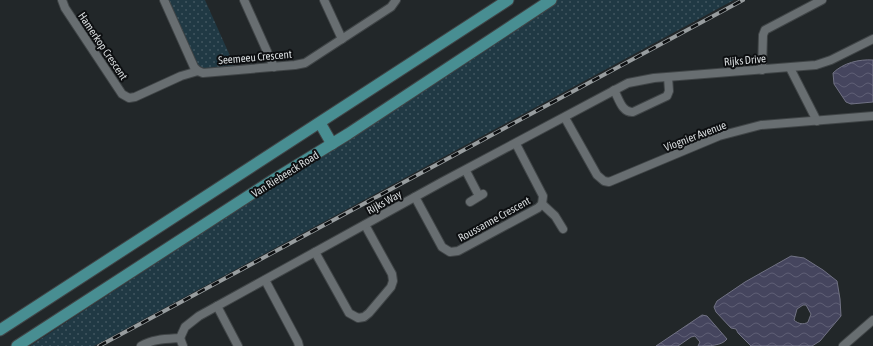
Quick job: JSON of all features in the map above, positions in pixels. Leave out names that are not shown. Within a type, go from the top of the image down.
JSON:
[{"type":"main road","points":[[0,330],[508,0]]},
{"type":"main road","name":"Van Riebeeck Road","points":[[17,346],[273,180],[332,144],[551,0]]},
{"type":"main road","points":[[320,123],[332,144]]},
{"type":"street","name":"Hamerkop Crescent","points":[[62,0],[65,8],[122,94],[135,97],[182,76],[198,71]]},
{"type":"street","points":[[164,0],[194,67],[198,71]]},
{"type":"street","points":[[244,0],[274,67]]},
{"type":"street","points":[[324,0],[342,39]]},
{"type":"street","name":"Seemeeu Crescent","points":[[198,71],[206,72],[274,67],[305,63],[391,7],[396,0]]},
{"type":"street","points":[[762,70],[763,35],[765,30],[822,0]]},
{"type":"street","name":"Rijks Drive","points":[[614,90],[639,80],[811,66],[826,62],[873,39]]},
{"type":"street","points":[[790,68],[817,121]]},
{"type":"street","points":[[614,90],[624,109],[628,112],[633,112],[668,96],[668,77]]},
{"type":"street","name":"Rijks Way","points":[[180,338],[185,327],[191,321],[216,306],[266,280],[415,197],[565,118],[614,90]]},
{"type":"street","name":"Viognier Avenue","points":[[565,118],[597,176],[601,180],[609,182],[719,136],[761,125],[873,116]]},
{"type":"street","name":"Roussanne Crescent","points":[[415,197],[442,247],[447,251],[458,252],[538,208],[542,204],[544,199],[542,193],[516,144]]},
{"type":"street","points":[[466,171],[481,195],[470,202]]},
{"type":"street","name":"Roussanne Crescent","points":[[542,204],[556,216],[563,229]]},
{"type":"street","points":[[316,252],[349,313],[358,318],[367,316],[391,287],[393,281],[392,274],[365,225]]},
{"type":"street","points":[[266,280],[299,346]]},
{"type":"street","points":[[216,306],[238,346]]},
{"type":"street","points":[[843,346],[873,320]]},
{"type":"street","points":[[141,346],[147,342],[180,338],[184,346]]},
{"type":"shaded area","points":[[168,0],[205,0],[235,67],[204,69],[198,65]]},
{"type":"shaded area","points":[[557,0],[734,0],[94,346],[30,346]]},
{"type":"water","points":[[873,60],[873,102],[851,104],[846,102],[834,84],[833,73],[852,62]]},
{"type":"water","points":[[791,256],[804,258],[837,281],[841,316],[820,341],[812,346],[751,346],[736,329],[731,328],[716,312],[714,307],[717,301],[745,282]],"holes":[[[803,305],[806,305],[811,314],[808,322],[801,324],[794,320],[797,309]]]},
{"type":"water","points":[[702,315],[707,316],[727,339],[725,341],[714,345],[698,346],[700,342],[695,336],[678,346],[656,346]]},
{"type":"railway","points":[[99,346],[743,0]]}]
